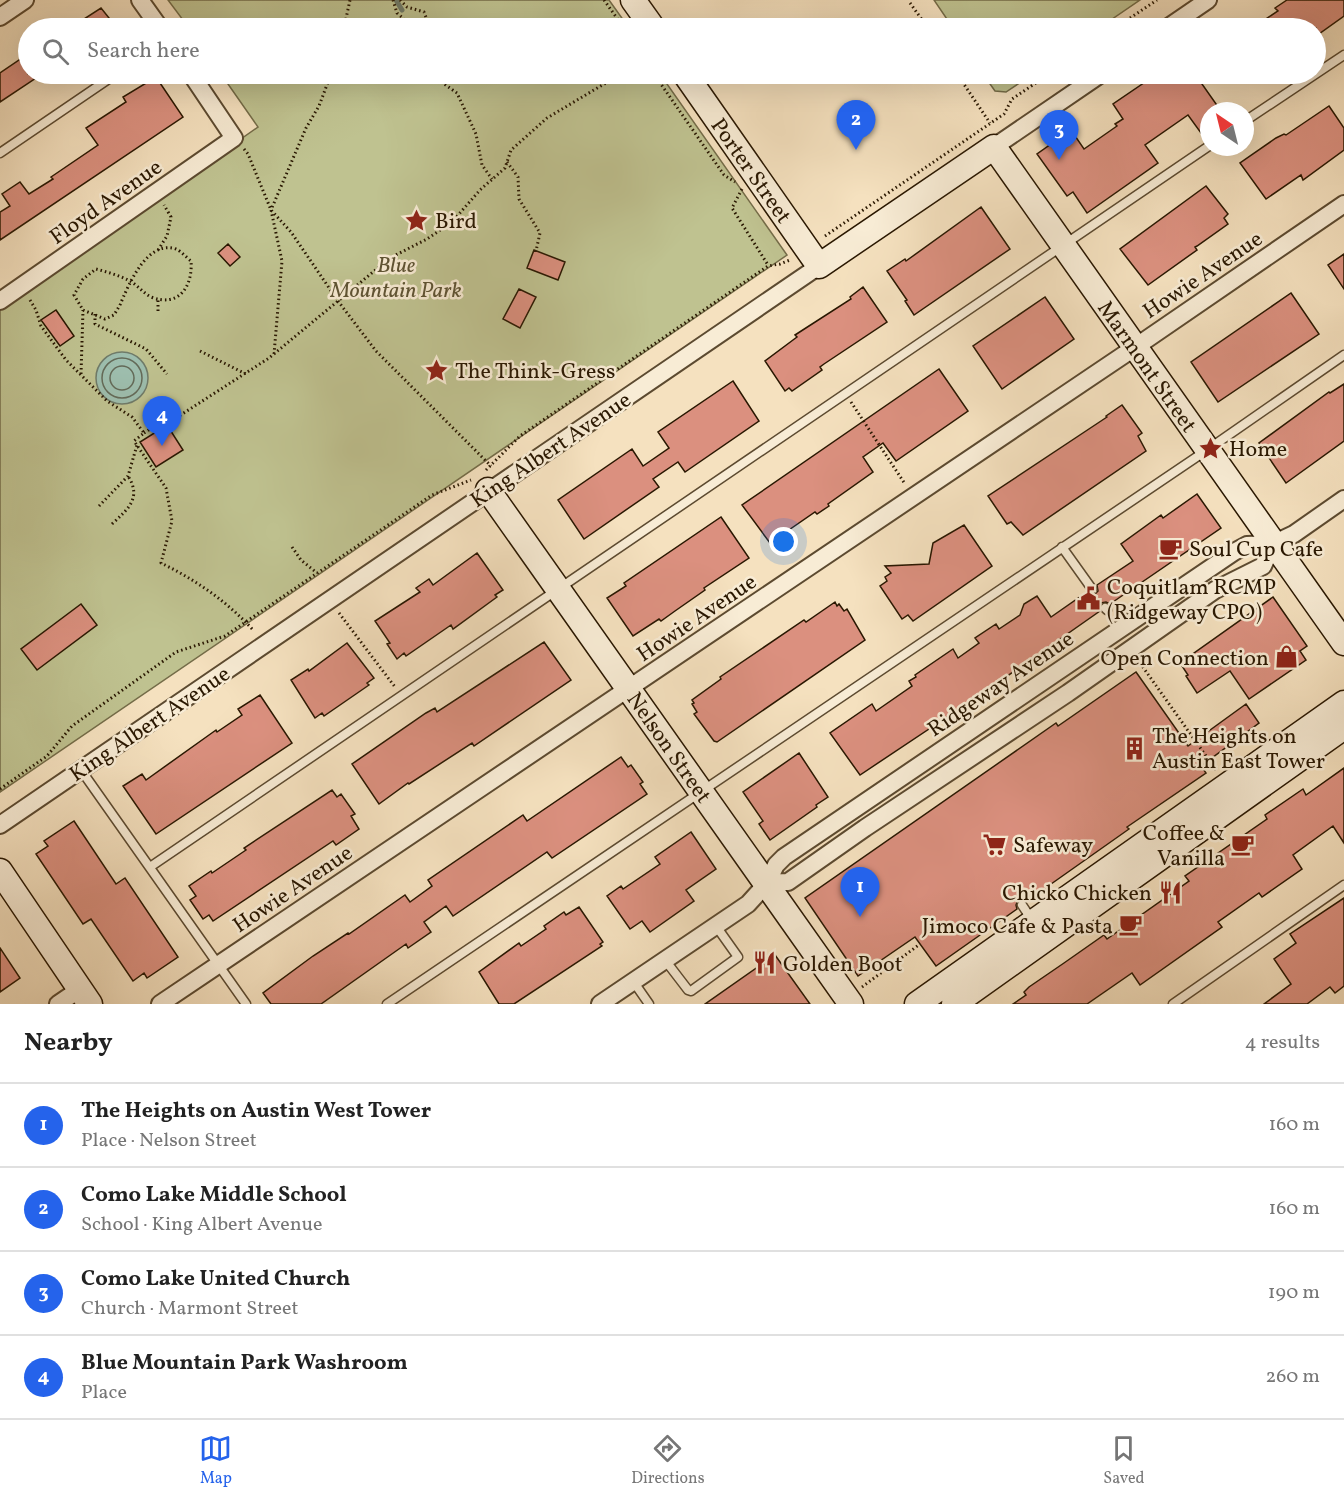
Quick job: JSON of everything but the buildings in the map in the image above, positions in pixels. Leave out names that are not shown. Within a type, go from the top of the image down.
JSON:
[{"type":"street","points":[[0,17],[25,0]]},
{"type":"street","points":[[140,0],[153,18]]},
{"type":"street","points":[[633,0],[646,18]]},
{"type":"street","points":[[1182,18],[1208,0]]},
{"type":"street","points":[[198,84],[234,138]]},
{"type":"street","name":"Porter Street","points":[[692,84],[819,266]]},
{"type":"street","name":"King Albert Avenue","points":[[0,825],[266,643],[482,480],[819,266],[1086,84]]},
{"type":"street","name":"Floyd Avenue","points":[[0,301],[234,138]]},
{"type":"street","name":"Marmont Street","points":[[994,147],[1344,644]]},
{"type":"street","name":"Howie Avenue","points":[[160,1004],[1344,204]]},
{"type":"street","name":"Nelson Street","points":[[482,480],[767,883],[856,996]]},
{"type":"street","name":"Ridgeway Avenue","points":[[600,1004],[748,903],[767,883],[776,865],[784,856],[1215,565],[1247,545],[1273,544],[1294,534],[1344,499]]},
{"type":"street","name":"Ridgeway Avenue","points":[[767,883],[788,882],[1215,590],[1263,566],[1273,544]]},
{"type":"street","points":[[917,1004],[1028,914],[1344,703]]},
{"type":"street","points":[[954,1004],[1344,728]]},
{"type":"street","points":[[0,871],[85,997],[58,1004]]},
{"type":"lane","points":[[1326,67],[1344,55]]},
{"type":"lane","points":[[0,153],[101,84]]},
{"type":"lane","points":[[1254,115],[1300,84]]},
{"type":"lane","points":[[150,867],[1200,152]]},
{"type":"lane","points":[[387,1004],[1344,355]]},
{"type":"lane","points":[[1062,547],[1092,589]]},
{"type":"lane","points":[[81,770],[246,1004]]},
{"type":"lane","points":[[1173,1004],[1344,885]]},
{"type":"lane","points":[[665,960],[688,990],[692,991],[738,957],[716,926]]},
{"type":"lane","points":[[633,981],[649,1004]]},
{"type":"path","points":[[346,18],[350,0]]},
{"type":"path","points":[[393,0],[397,10],[404,18]]},
{"type":"path","points":[[604,0],[617,18]]},
{"type":"path","points":[[1130,18],[1157,0]]},
{"type":"path","points":[[397,10],[402,2],[407,7],[424,12],[427,18]]},
{"type":"path","points":[[910,3],[921,18]]},
{"type":"path","points":[[271,210],[327,84]]},
{"type":"path","points":[[444,84],[457,93],[476,134],[482,165],[492,179]]},
{"type":"path","points":[[266,643],[246,622],[192,578],[161,563],[172,521],[166,488],[134,441],[164,420],[176,418],[246,374],[274,354],[390,258],[427,239],[452,222],[505,168],[511,150],[546,118],[604,84]]},
{"type":"path","points":[[661,84],[724,175],[743,187],[732,208],[768,266]]},
{"type":"path","points":[[964,84],[990,123]]},
{"type":"path","points":[[819,240],[1004,114],[1012,99],[1034,84]]},
{"type":"path","points":[[234,138],[248,154],[271,210],[282,261],[274,354]]},
{"type":"path","points":[[507,162],[518,177],[519,199],[540,233],[536,251]]},
{"type":"path","points":[[156,193],[171,217],[167,236],[157,252]]},
{"type":"path","points":[[271,210],[291,232],[338,302],[376,351],[491,466]]},
{"type":"path","points":[[81,374],[82,310],[74,295],[83,279],[96,269],[132,281],[149,296],[163,300],[175,297],[186,290],[192,274],[191,261],[176,249],[161,249],[143,260],[132,281],[114,315],[105,319],[82,310]]},
{"type":"path","points":[[0,789],[46,756],[72,726],[176,652],[225,636],[432,495],[482,480],[491,466],[520,436],[768,266],[780,264],[794,257]]},
{"type":"path","points":[[21,287],[36,310],[41,326],[66,360],[107,401],[132,417],[144,433]]},
{"type":"path","points":[[158,299],[158,311]]},
{"type":"path","points":[[95,314],[95,324],[146,350],[167,374]]},
{"type":"path","points":[[200,351],[246,374]]},
{"type":"path","points":[[844,393],[905,484]]},
{"type":"path","points":[[99,506],[128,476],[137,445]]},
{"type":"path","points":[[112,524],[128,509],[134,496],[132,482],[128,476]]},
{"type":"path","points":[[292,547],[301,560],[317,573]]},
{"type":"path","points":[[338,611],[389,679]]},
{"type":"path","points":[[1131,649],[1210,762]]},
{"type":"path","points":[[856,996],[920,944]]},
{"type":"green space","points":[[168,0],[609,0],[622,18],[182,18]]},
{"type":"green space","points":[[934,0],[1140,0],[1114,18],[946,18]]},
{"type":"green space","name":"Blue Mountain Park","points":[[228,84],[667,84],[787,255],[0,792],[0,308],[258,127]]},
{"type":"green space","points":[[990,84],[1018,84],[1006,92],[995,91]]},
{"type":"water","points":[[122,352],[132,354],[140,360],[146,368],[148,378],[146,388],[140,396],[132,402],[122,404],[112,402],[104,396],[98,388],[96,378],[98,368],[104,360],[112,354]]},
{"type":"waterway","points":[[396,0],[402,10]]},
{"type":"place","name":"Como Lake Middle School","points":[[856,150]]},
{"type":"place","name":"Como Lake United Church","points":[[1059,160]]},
{"type":"place","name":"Bird","points":[[417,220]]},
{"type":"place","name":"The Think-Gress","points":[[437,370]]},
{"type":"place","name":"Blue Mountain Park Washroom","points":[[162,446]]},
{"type":"place","name":"Home","points":[[1211,448]]},
{"type":"place","name":"Soul Cup Cafe","points":[[1171,548]]},
{"type":"place","name":"Coquitlam RCMP (Ridgeway CPO)","points":[[1089,599]]},
{"type":"place","name":"Open Connection","points":[[1287,657]]},
{"type":"place","name":"The Heights on Austin East Tower","points":[[1134,748]]},
{"type":"place","name":"Safeway","points":[[995,844]]},
{"type":"place","name":"Coffee & Vanilla","points":[[1243,845]]},
{"type":"place","name":"Chicko Chicken","points":[[1170,892]]},
{"type":"place","name":"The Heights on Austin West Tower","points":[[860,917]]},
{"type":"place","name":"Jimoco Cafe & Pasta","points":[[1131,925]]},
{"type":"place","name":"Golden Boot","points":[[765,963]]}]
